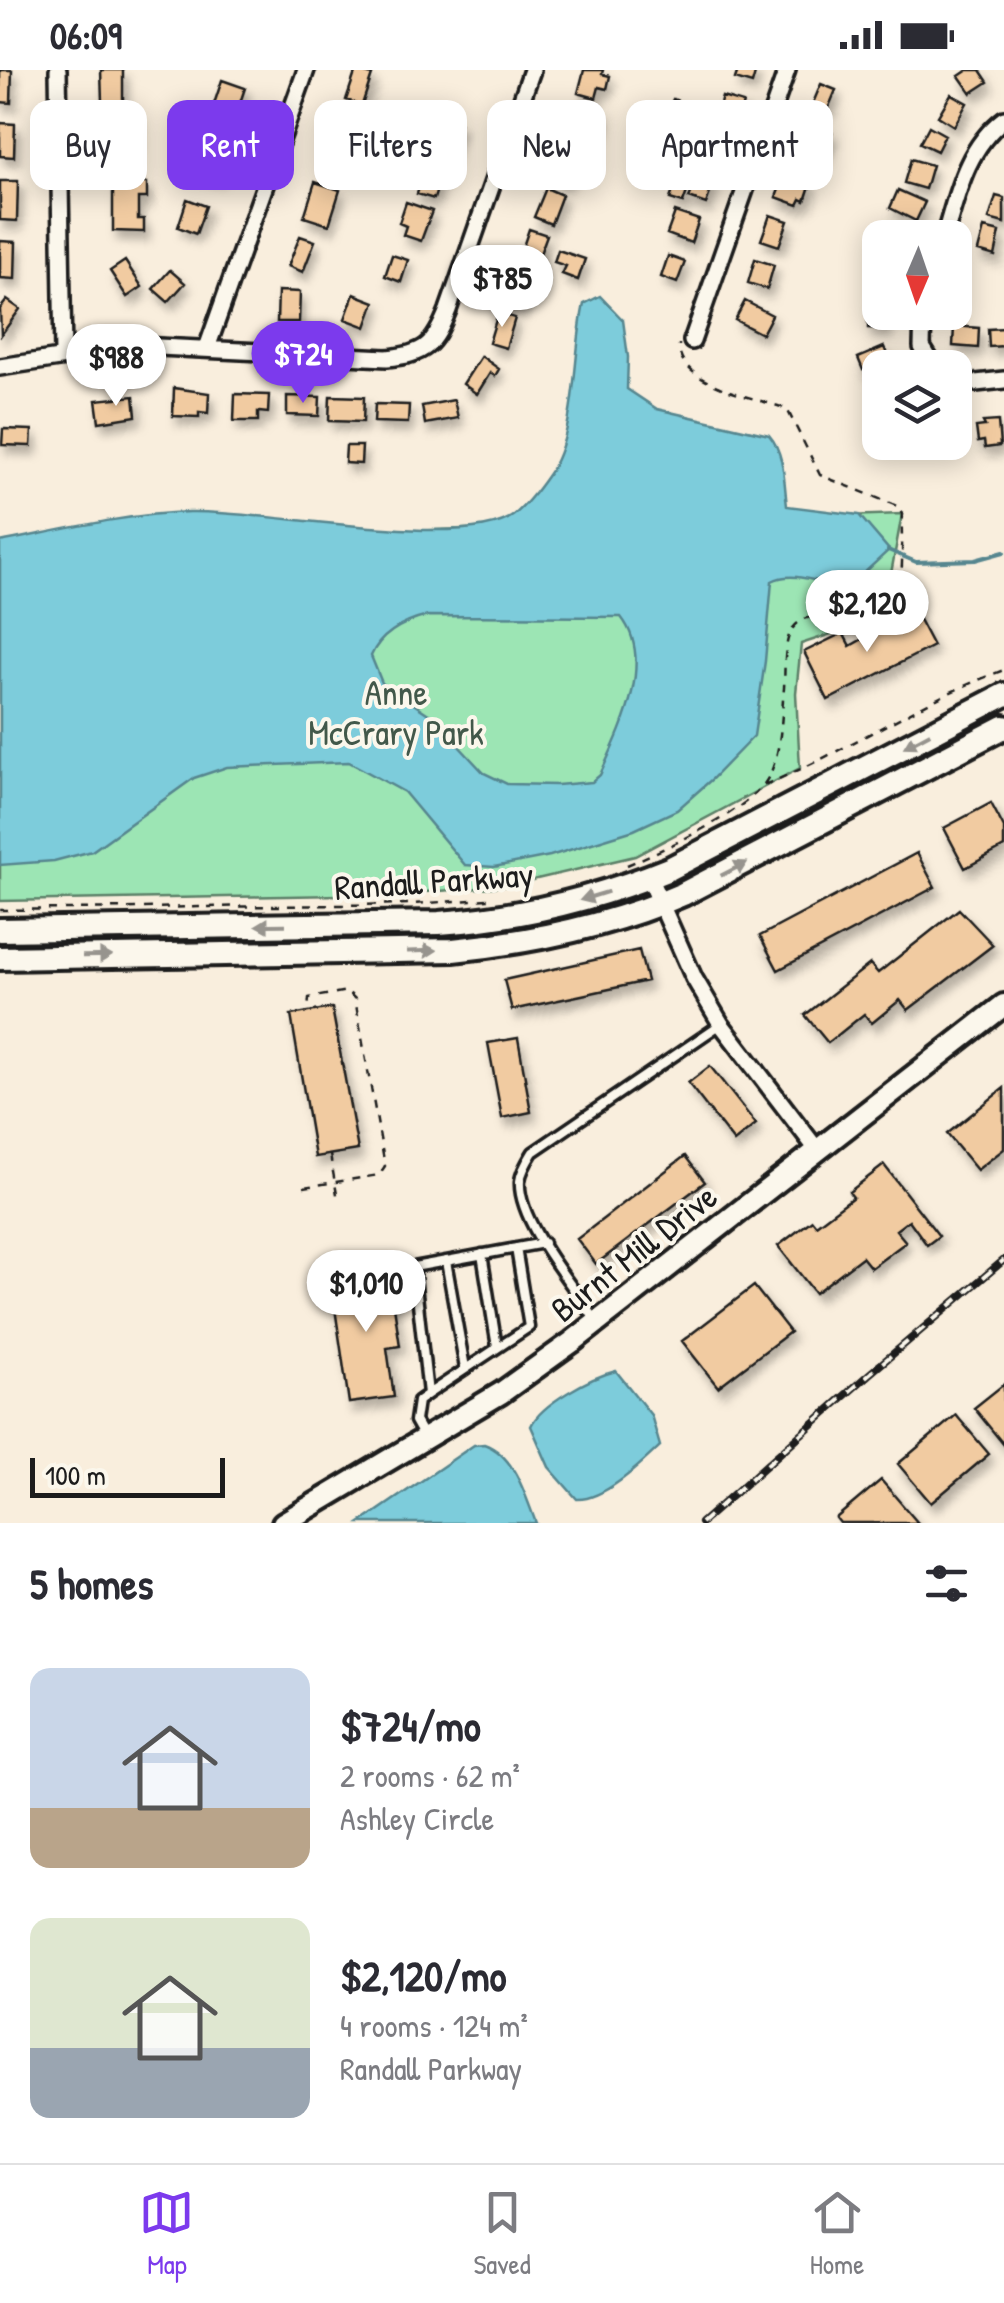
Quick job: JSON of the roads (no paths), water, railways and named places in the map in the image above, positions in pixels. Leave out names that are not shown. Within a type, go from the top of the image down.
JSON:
[{"type":"main road","name":"Randall Parkway","points":[[0,930],[462,921],[552,908],[648,877],[1003,697]]},
{"type":"main road","name":"Randall Parkway","points":[[0,958],[452,950],[512,944],[571,932],[662,903],[1004,727]]},
{"type":"street","points":[[58,70],[63,355]]},
{"type":"street","points":[[206,348],[306,70]]},
{"type":"street","points":[[0,367],[138,346],[387,358],[422,351],[431,344],[448,310],[532,70]]},
{"type":"street","points":[[687,337],[787,70]]},
{"type":"street","points":[[949,220],[976,148],[1004,119]]},
{"type":"street","points":[[972,382],[1004,380]]},
{"type":"street","points":[[648,877],[694,978],[721,1024],[818,1152]]},
{"type":"street","name":"Burnt Mill Drive","points":[[283,1523],[500,1393],[1003,1008]]},
{"type":"lane","points":[[597,1322],[544,1243],[522,1201],[520,1180],[533,1152],[721,1024]]},
{"type":"lane","points":[[428,1394],[414,1267],[544,1243]]},
{"type":"lane","points":[[425,1440],[416,1421],[418,1401],[529,1327],[516,1248]]},
{"type":"lane","points":[[482,1254],[497,1347]]},
{"type":"lane","points":[[446,1261],[465,1368]]},
{"type":"water","name":"Anne McCrary Park","points":[[600,296],[623,320],[627,389],[657,409],[769,435],[781,459],[787,506],[859,515],[889,550],[848,588],[800,577],[772,581],[754,736],[712,779],[677,810],[634,830],[550,856],[494,867],[465,865],[404,792],[349,762],[227,767],[194,778],[92,851],[54,861],[0,865],[0,542],[165,513],[221,513],[408,530],[489,525],[514,515],[548,475],[564,439],[584,304]],"holes":[[[428,616],[621,617],[631,635],[635,675],[617,738],[600,775],[592,782],[507,784],[484,773],[430,715],[382,683],[371,656],[394,630]]]},
{"type":"water","points":[[616,1371],[651,1415],[660,1446],[610,1487],[577,1499],[549,1467],[531,1426],[545,1409],[568,1392]]},
{"type":"water","points":[[474,1445],[495,1449],[511,1466],[536,1523],[360,1523]]},
{"type":"waterway","points":[[888,550],[916,562],[975,560],[1004,552]]},
{"type":"railway","points":[[701,1523],[1004,1260]]}]
